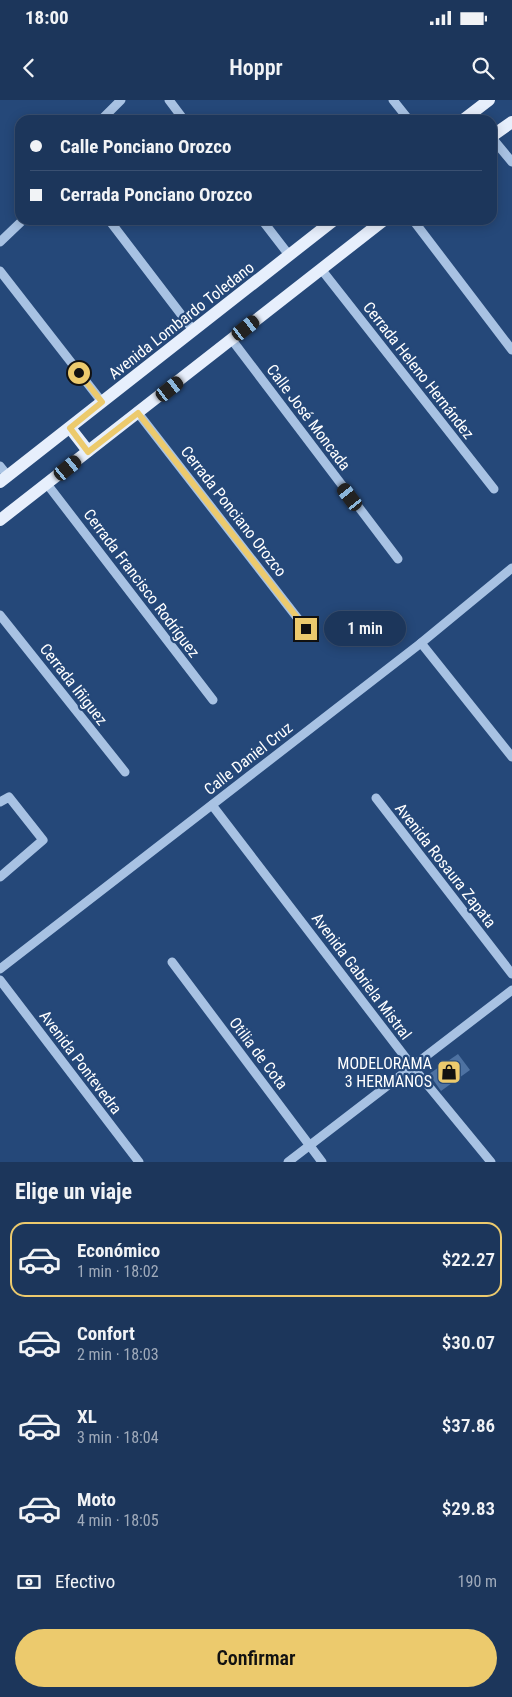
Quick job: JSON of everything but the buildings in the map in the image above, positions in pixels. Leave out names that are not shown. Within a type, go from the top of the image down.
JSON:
[{"type":"main road","points":[[470,115],[490,100]]},
{"type":"main road","points":[[497,133],[512,122]]},
{"type":"main road","name":"Avenida Lombardo Toledano","points":[[3,475],[70,428],[328,225]]},
{"type":"main road","points":[[0,520],[378,225]]},
{"type":"main road","points":[[70,428],[88,452]]},
{"type":"street","points":[[106,115],[121,100]]},
{"type":"street","points":[[169,100],[180,115]]},
{"type":"street","points":[[394,100],[405,115]]},
{"type":"street","points":[[497,143],[512,162]]},
{"type":"street","points":[[0,242],[18,225]]},
{"type":"street","points":[[112,225],[193,330]]},
{"type":"street","points":[[266,225],[289,255]]},
{"type":"street","points":[[417,225],[512,350]]},
{"type":"street","name":"Cerrada Heleno Hernández","points":[[321,269],[494,489]]},
{"type":"street","points":[[0,271],[102,402]]},
{"type":"street","name":"Calle José Moncada","points":[[232,340],[398,559]]},
{"type":"street","name":"Cerrada Ponciano Orozco","points":[[138,413],[306,629]]},
{"type":"street","name":"Cerrada Francisco Rodríguez","points":[[47,484],[213,700]]},
{"type":"street","name":"Calle Daniel Cruz","points":[[0,969],[421,643],[512,568]]},
{"type":"street","name":"Cerrada Iñiguez","points":[[0,615],[125,772]]},
{"type":"street","points":[[421,643],[512,757]]},
{"type":"street","points":[[0,802],[9,797],[43,841],[0,877]]},
{"type":"street","name":"Avenida Rosaura Zapata","points":[[376,798],[512,974]]},
{"type":"street","name":"Avenida Gabriela Mistral","points":[[212,805],[412,1066],[491,1162]]},
{"type":"street","name":"Otilia de Cota","points":[[172,962],[322,1162]]},
{"type":"street","name":"Avenida Pontevedra","points":[[0,980],[139,1162]]},
{"type":"street","points":[[288,1162],[512,990]]},
{"type":"place","name":"MODELORAMA 3 HERMANOS","points":[[449,1072]]},
{"type":"route","points":[[79,373],[102,402],[70,428],[88,452],[138,413],[306,629]]}]
